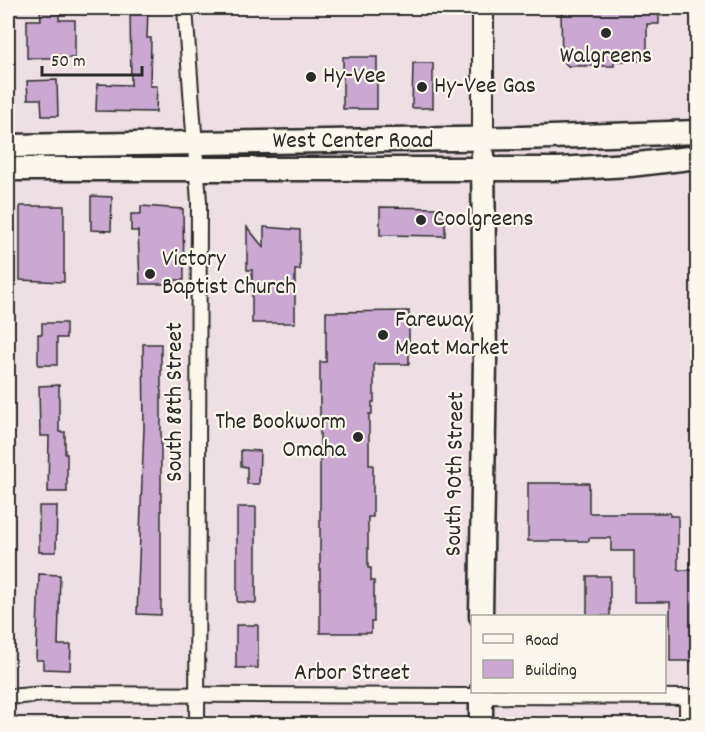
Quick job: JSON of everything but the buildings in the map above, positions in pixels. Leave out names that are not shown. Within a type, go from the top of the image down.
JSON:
[{"type":"main road","name":"South 90th Street","points":[[481,615],[485,360],[483,8]]},
{"type":"main road","name":"West Center Road","points":[[8,146],[698,132]]},
{"type":"main road","name":"West Center Road","points":[[8,169],[608,167],[698,157]]},
{"type":"main road","points":[[481,694],[481,724]]},
{"type":"street","name":"South 88th Street","points":[[185,8],[194,144],[198,170],[197,724]]},
{"type":"street","name":"Arbor Street","points":[[8,697],[45,694],[197,696],[481,694],[692,697]]},
{"type":"street","points":[[687,724],[692,697]]},
{"type":"place","name":"Walgreens","points":[[606,33]]},
{"type":"place","name":"Hy-Vee","points":[[311,77]]},
{"type":"place","name":"Hy-Vee Gas","points":[[422,87]]},
{"type":"place","name":"Coolgreens","points":[[421,220]]},
{"type":"place","name":"Victory Baptist Church","points":[[150,274]]},
{"type":"place","name":"Fareway Meat Market","points":[[383,335]]},
{"type":"place","name":"The Bookworm Omaha","points":[[358,437]]}]
